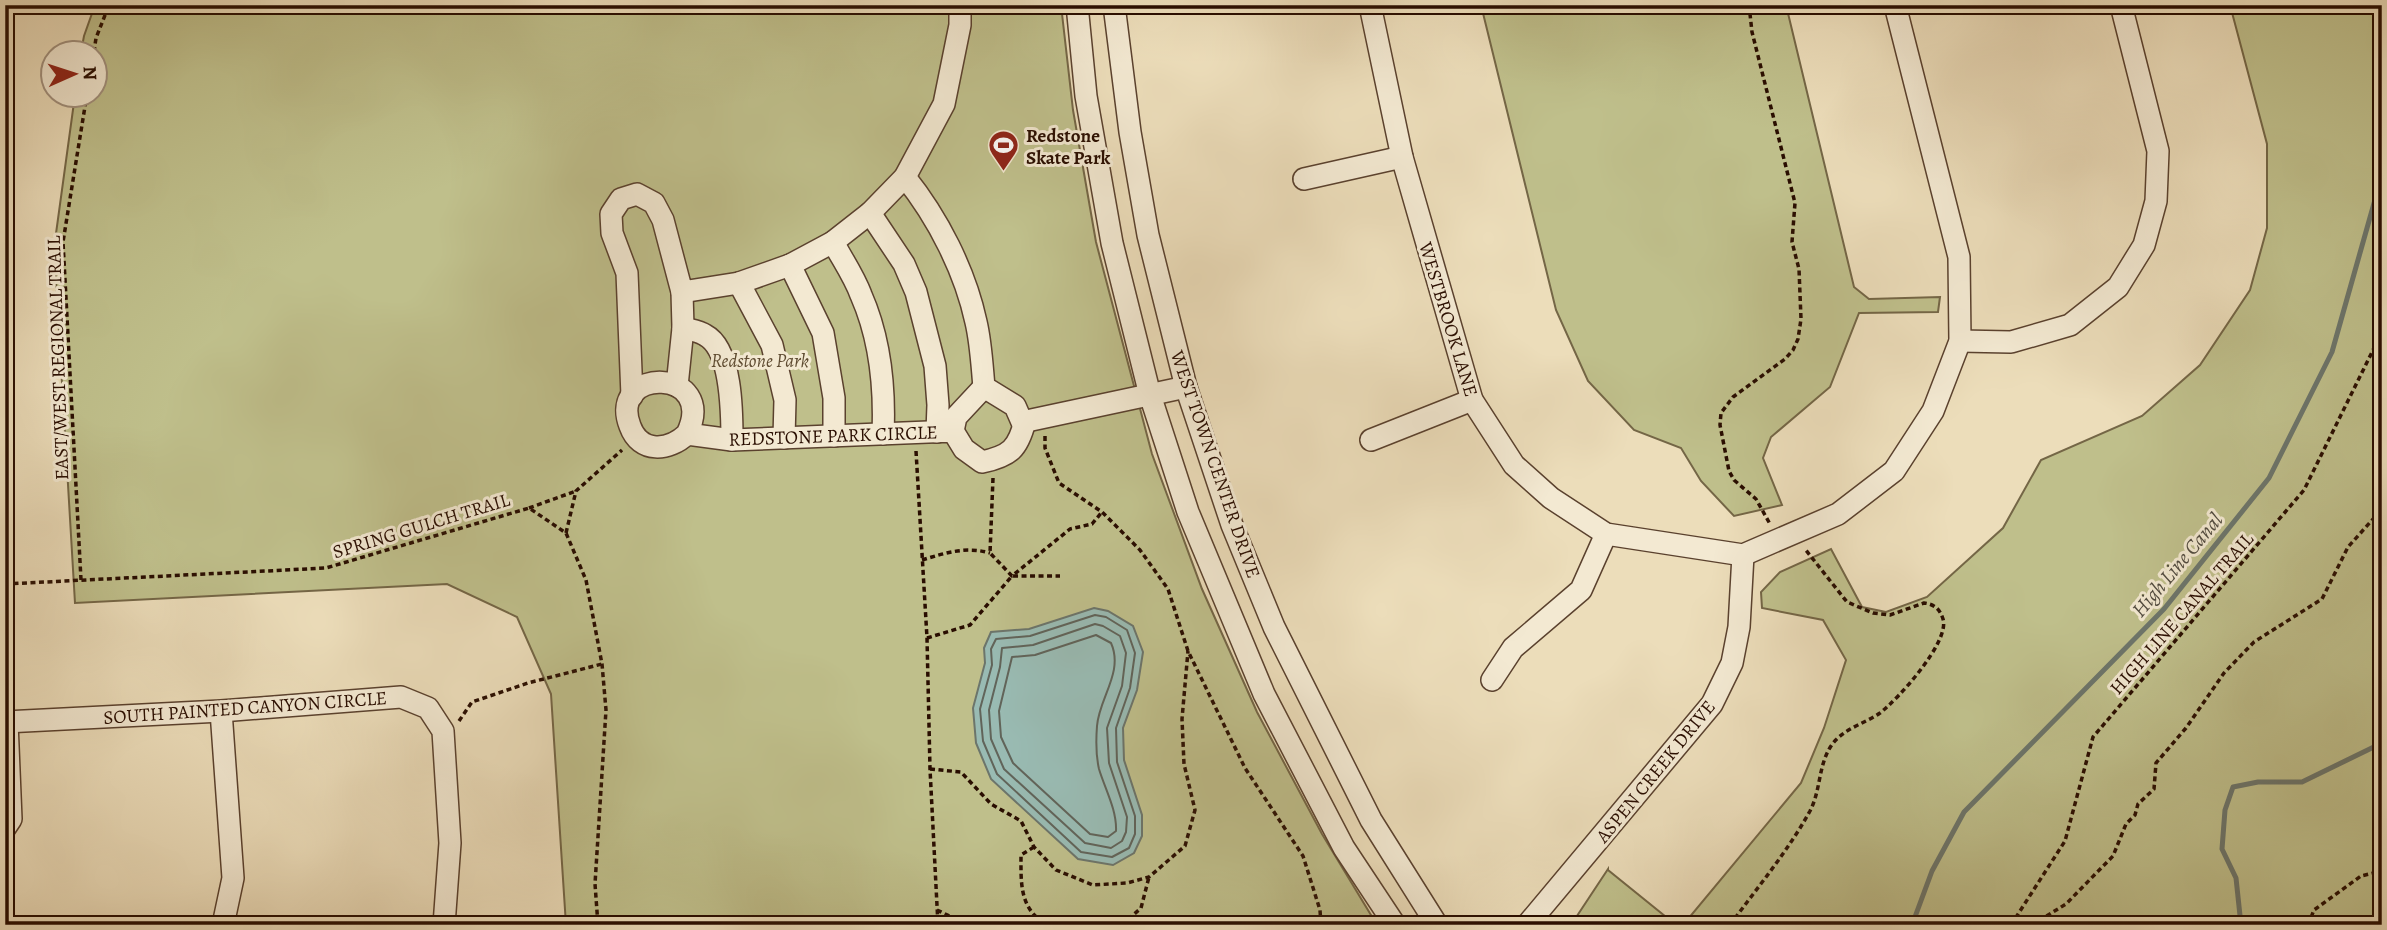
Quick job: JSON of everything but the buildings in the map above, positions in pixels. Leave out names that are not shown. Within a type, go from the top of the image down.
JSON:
[{"type":"street","points":[[682,292],[739,283],[790,265],[833,242],[870,213],[905,177],[944,104],[960,24],[960,5]]},
{"type":"street","name":"WEST TOWN CENTER DRIVE","points":[[1077,5],[1086,96],[1112,243],[1150,395],[1188,512],[1264,694],[1345,848],[1395,925]]},
{"type":"street","name":"WEST TOWN CENTER DRIVE","points":[[1114,5],[1130,132],[1148,235],[1186,387],[1232,525],[1274,627],[1371,820],[1437,925]]},
{"type":"street","name":"WESTBROOK LANE","points":[[1370,5],[1402,157],[1472,400],[1514,465],[1550,498],[1606,534],[1744,555]]},
{"type":"street","points":[[1744,555],[1838,513],[1894,471],[1933,411],[1960,341],[1959,257],[1895,5]]},
{"type":"street","points":[[1960,341],[2011,342],[2070,325],[2118,287],[2144,245],[2156,201],[2158,151],[2121,5]]},
{"type":"street","points":[[1304,179],[1402,157]]},
{"type":"street","points":[[905,177],[926,203],[964,281],[977,324],[984,387]]},
{"type":"street","points":[[632,396],[627,273],[612,233],[611,214],[621,199],[637,194],[654,203],[663,220],[682,292],[683,328],[677,386]]},
{"type":"street","points":[[870,213],[904,264],[916,292],[935,366],[938,405],[945,432]]},
{"type":"street","points":[[833,242],[861,293],[873,326],[884,399],[883,434]]},
{"type":"street","points":[[790,265],[822,333],[834,398],[834,436]]},
{"type":"street","points":[[739,283],[772,345],[785,400],[784,438]]},
{"type":"street","points":[[683,328],[707,335],[721,351],[732,401],[733,440]]},
{"type":"street","points":[[661,381],[677,386],[683,390],[692,405],[692,424],[687,434],[677,444],[660,448],[644,444],[632,434],[627,419],[627,407],[632,396],[648,383],[661,381]]},
{"type":"street","points":[[984,387],[1015,406],[1022,422],[1186,387]]},
{"type":"street","points":[[945,432],[956,416],[984,387]]},
{"type":"street","points":[[1371,440],[1472,400]]},
{"type":"street","name":"REDSTONE PARK CIRCLE","points":[[687,434],[733,440],[945,432],[982,463],[1002,458],[1020,443],[1035,419]]},
{"type":"street","points":[[1492,680],[1513,648],[1581,590],[1606,534]]},
{"type":"street","name":"ASPEN CREEK DRIVE","points":[[1527,925],[1712,704],[1732,663],[1739,627],[1744,555]]},
{"type":"street","name":"SOUTH PAINTED CANYON CIRCLE","points":[[6,722],[220,711],[401,697],[428,708],[443,731]]},
{"type":"street","points":[[220,711],[233,878],[223,925]]},
{"type":"street","points":[[5,828],[11,819],[6,722]]},
{"type":"street","points":[[443,731],[450,844],[444,925]]},
{"type":"path","points":[[96,38],[108,5]]},
{"type":"path","points":[[1730,925],[1811,810],[1823,763],[1833,743],[1841,735],[1880,713],[1892,701],[1927,662],[1944,631],[1944,621],[1939,610],[1930,604],[1890,615],[1873,613],[1847,602],[1792,534],[1774,531],[1756,499],[1734,480],[1726,459],[1720,425],[1721,412],[1733,397],[1793,351],[1801,319],[1799,269],[1793,242],[1795,203],[1752,32],[1749,5]]},
{"type":"path","name":"EAST/WEST REGIONAL TRAIL","points":[[81,580],[63,242],[85,108]]},
{"type":"path","name":"HIGH LINE CANAL TRAIL","points":[[2011,925],[2065,842],[2093,737],[2304,490],[2376,344],[2382,322]]},
{"type":"path","points":[[1035,419],[1059,483],[1102,512],[1140,550],[1168,589],[1188,651],[1245,768],[1303,856],[1320,910],[1321,925]]},
{"type":"path","points":[[916,447],[927,638],[938,925]]},
{"type":"path","points":[[528,508],[576,491],[622,450]]},
{"type":"path","points":[[990,553],[993,476]]},
{"type":"path","points":[[576,491],[566,533],[586,580],[603,664],[606,710],[595,884],[598,925]]},
{"type":"path","name":"SPRING GULCH TRAIL","points":[[5,584],[326,568],[528,508],[566,533]]},
{"type":"path","points":[[2032,925],[2066,904],[2113,856],[2126,824],[2135,815],[2138,804],[2154,789],[2156,763],[2186,728],[2224,673],[2254,642],[2322,598],[2348,547],[2382,509]]},
{"type":"path","points":[[927,638],[970,625],[1012,576],[1070,529],[1092,524],[1102,512]]},
{"type":"path","points":[[922,560],[950,551],[976,549],[990,553],[1012,576],[1060,576]]},
{"type":"path","points":[[930,769],[961,772],[991,804],[1021,821],[1034,846],[1056,870],[1093,885],[1127,883],[1149,877],[1185,846],[1195,810],[1184,764],[1182,719],[1188,651]]},
{"type":"path","points":[[443,731],[460,720],[472,702],[527,682],[603,664]]},
{"type":"path","points":[[1034,846],[1021,855],[1021,890],[1035,918],[1048,925]]},
{"type":"path","points":[[2308,925],[2314,910],[2361,876],[2382,871]]},
{"type":"path","points":[[1122,925],[1141,908],[1149,877]]},
{"type":"path","points":[[937,910],[968,925]]},
{"type":"green space","name":"Redstone Park","points":[[95,5],[1061,5],[1073,110],[1096,242],[1152,454],[1202,589],[1257,712],[1322,834],[1377,925],[566,925],[551,694],[517,617],[447,584],[75,603],[54,248],[73,108],[108,108],[108,38],[84,36]]},
{"type":"green space","points":[[1481,5],[1786,5],[1854,287],[1869,299],[1940,297],[1938,312],[1859,313],[1830,387],[1771,437],[1763,458],[1782,505],[1734,516],[1701,481],[1681,448],[1634,430],[1588,381],[1556,310]]},
{"type":"green space","points":[[2230,5],[2382,5],[2382,925],[1683,925],[1801,783],[1824,728],[1846,660],[1823,620],[1762,608],[1761,592],[1780,572],[1831,549],[1862,607],[1886,612],[1927,597],[2003,528],[2041,460],[2142,416],[2200,365],[2250,290],[2267,228],[2267,144]]},
{"type":"green space","points":[[1608,870],[1676,925],[1571,925]]},
{"type":"water","points":[[1094,608],[1108,611],[1133,626],[1143,652],[1137,690],[1123,728],[1124,760],[1142,815],[1142,836],[1134,853],[1113,865],[1078,859],[991,779],[976,743],[973,708],[985,663],[984,648],[991,632],[1029,629]]},
{"type":"waterway","name":"High Line Canal","points":[[1912,925],[1932,871],[1964,812],[2164,609],[2269,478],[2332,352],[2382,175]]},
{"type":"waterway","points":[[2241,925],[2236,878],[2222,849],[2225,810],[2233,787],[2258,782],[2302,782],[2382,743]]},
{"type":"place","name":"Redstone Skate Park","points":[[1003,173]]}]
